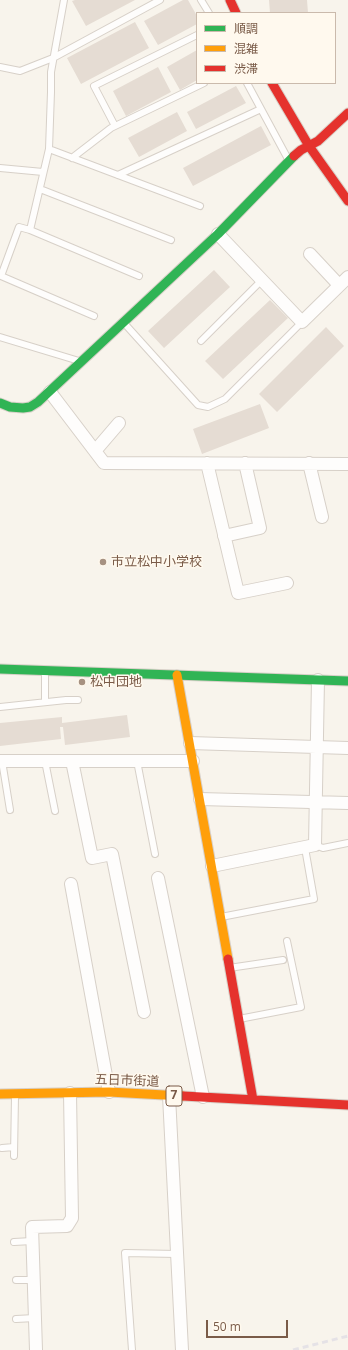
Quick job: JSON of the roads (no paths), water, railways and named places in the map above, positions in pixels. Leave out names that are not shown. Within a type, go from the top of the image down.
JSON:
[{"type":"street","points":[[230,0],[236,12]]},
{"type":"street","points":[[273,84],[309,146],[348,201]]},
{"type":"street","points":[[0,403],[10,407],[23,408],[38,402],[50,392],[218,234],[289,160],[301,150],[318,141],[348,113]]},
{"type":"street","points":[[218,234],[302,322],[344,281],[310,254]]},
{"type":"street","points":[[50,392],[104,463],[348,464]]},
{"type":"street","points":[[95,451],[119,423]]},
{"type":"street","points":[[207,463],[238,593],[287,583]]},
{"type":"street","points":[[224,536],[260,528],[245,463]]},
{"type":"street","points":[[309,464],[322,516]]},
{"type":"street","points":[[0,669],[348,680]]},
{"type":"street","points":[[177,675],[253,1100]]},
{"type":"street","points":[[212,866],[310,846],[316,802],[318,680]]},
{"type":"street","points":[[190,743],[348,748]]},
{"type":"street","points":[[1,761],[193,761]]},
{"type":"street","points":[[72,762],[92,858],[112,854],[144,1012]]},
{"type":"street","points":[[200,799],[348,803]]},
{"type":"street","points":[[158,878],[203,1097]]},
{"type":"street","points":[[71,884],[109,1092]]},
{"type":"street","name":"五日市街道","points":[[0,1094],[109,1092],[348,1105]]},
{"type":"street","points":[[36,1350],[32,1227],[67,1226],[72,1218],[70,1093]]},
{"type":"street","points":[[169,1096],[182,1350]]},
{"type":"lane","points":[[30,230],[48,149],[52,92],[51,72],[64,0]]},
{"type":"lane","points":[[0,67],[20,71],[53,58],[160,0]]},
{"type":"lane","points":[[201,0],[207,12]]},
{"type":"lane","points":[[115,126],[94,86],[196,35]]},
{"type":"lane","points":[[72,158],[115,126],[202,84]]},
{"type":"lane","points":[[248,84],[289,160]]},
{"type":"lane","points":[[118,175],[261,109]]},
{"type":"lane","points":[[48,149],[200,206]]},
{"type":"lane","points":[[0,168],[43,172]]},
{"type":"lane","points":[[40,190],[171,240]]},
{"type":"lane","points":[[94,316],[1,276],[19,227],[30,230],[139,276]]},
{"type":"lane","points":[[201,342],[262,280]]},
{"type":"lane","points":[[124,323],[198,405],[208,407],[224,399],[302,322]]},
{"type":"lane","points":[[0,337],[83,362]]},
{"type":"lane","points":[[45,671],[45,702]]},
{"type":"lane","points":[[0,707],[78,700]]},
{"type":"lane","points":[[1,761],[10,810]]},
{"type":"lane","points":[[46,761],[55,811]]},
{"type":"lane","points":[[137,761],[155,854]]},
{"type":"lane","points":[[220,917],[314,898],[310,846],[323,848],[348,843]]},
{"type":"lane","points":[[238,1019],[301,1007],[287,941]]},
{"type":"lane","points":[[230,968],[283,960]]},
{"type":"lane","points":[[14,1156],[15,1094]]},
{"type":"lane","points":[[2,1148],[14,1147]]},
{"type":"lane","points":[[14,1242],[32,1241]]},
{"type":"lane","points":[[132,1350],[125,1253],[177,1254]]},
{"type":"lane","points":[[16,1280],[34,1280]]},
{"type":"lane","points":[[16,1319],[35,1318]]},
{"type":"railway","points":[[293,1350],[348,1336]]},
{"type":"place","name":"市立松中小学校","points":[[103,562]]},
{"type":"place","name":"松中団地","points":[[82,682]]}]
